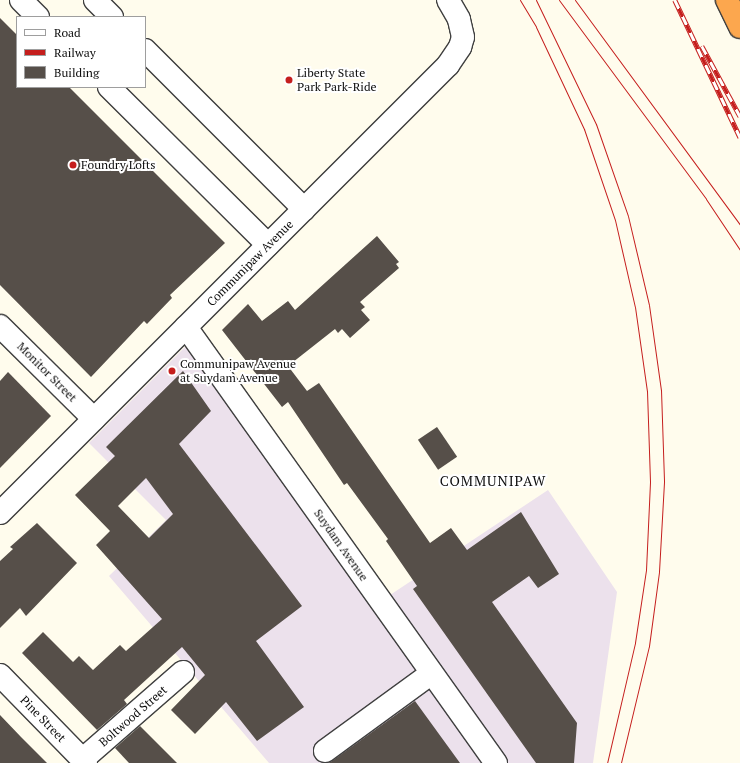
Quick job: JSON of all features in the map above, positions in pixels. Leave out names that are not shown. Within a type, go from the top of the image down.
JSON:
[{"type":"highway","points":[[727,0],[740,27]]},
{"type":"street","points":[[21,0],[37,16]]},
{"type":"street","points":[[95,0],[111,16]]},
{"type":"street","name":"Communipaw Avenue","points":[[0,513],[455,56],[460,47],[462,32],[459,19],[448,0]]},
{"type":"street","points":[[146,51],[304,209]]},
{"type":"street","points":[[109,88],[268,245]]},
{"type":"street","name":"Monitor Street","points":[[0,326],[94,419]]},
{"type":"street","name":"Suydam Avenue","points":[[186,327],[496,763]]},
{"type":"street","name":"Boltwood Street","points":[[84,761],[183,672]]},
{"type":"street","points":[[325,751],[432,673]]},
{"type":"street","name":"Pine Street","points":[[0,675],[84,761]]},
{"type":"shaded area","points":[[190,342],[381,601],[548,490],[617,592],[593,763],[269,763],[109,576],[166,520],[89,443]]},
{"type":"building","name":"Foundry Lofts","points":[[0,18],[16,34],[16,88],[70,88],[225,243],[170,295],[172,298],[147,324],[144,321],[91,377],[0,285]]},
{"type":"building","points":[[377,236],[399,262],[396,264],[399,268],[360,302],[365,307],[361,310],[370,320],[350,338],[342,329],[338,333],[335,329],[288,366],[307,391],[319,383],[430,543],[451,528],[467,550],[521,512],[559,574],[538,588],[529,576],[492,602],[577,723],[574,763],[536,763],[413,589],[417,586],[386,541],[388,539],[347,483],[344,485],[288,402],[282,407],[222,330],[248,304],[262,321],[288,301],[295,310]]},
{"type":"building","points":[[183,371],[211,411],[179,444],[302,606],[256,641],[304,707],[257,741],[226,702],[195,734],[171,710],[205,675],[182,647],[124,700],[127,704],[97,730],[22,653],[43,632],[73,662],[79,656],[93,670],[120,645],[126,651],[162,619],[96,545],[110,531],[75,495],[115,456],[106,447]],"holes":[[[146,478],[173,514],[149,538],[118,506]]]},
{"type":"building","points":[[8,372],[51,416],[0,468],[0,381]]},
{"type":"building","points":[[437,427],[457,457],[438,470],[418,440]]},
{"type":"building","points":[[37,523],[77,563],[26,616],[20,608],[0,628],[0,561],[13,549],[10,547]]},
{"type":"building","points":[[415,701],[460,763],[328,763],[332,761]]},
{"type":"building","points":[[0,715],[21,737],[47,763],[0,763]]},
{"type":"building","points":[[140,726],[177,763],[129,763],[115,748]]},
{"type":"tram line","points":[[520,0],[536,27],[584,129],[615,220],[635,307],[647,391],[650,482],[646,570],[635,643],[607,763]]},
{"type":"tram line","points":[[536,0],[596,124],[628,216],[649,305],[661,390],[664,482],[659,572],[649,646],[621,763]]},
{"type":"tram line","points":[[559,0],[706,199],[740,250]]},
{"type":"tram line","points":[[575,0],[740,225]]},
{"type":"railway","points":[[675,0],[740,137]]},
{"type":"railway","points":[[702,46],[740,116]]},
{"type":"place","name":"Liberty State Park Park-Ride","points":[[289,80]]},
{"type":"place","name":"Foundry Lofts","points":[[73,165]]},
{"type":"place","name":"Communipaw Avenue at Suydam Avenue","points":[[172,371]]},
{"type":"district","name":"COMMUNIPAW","points":[[493,481]]}]
